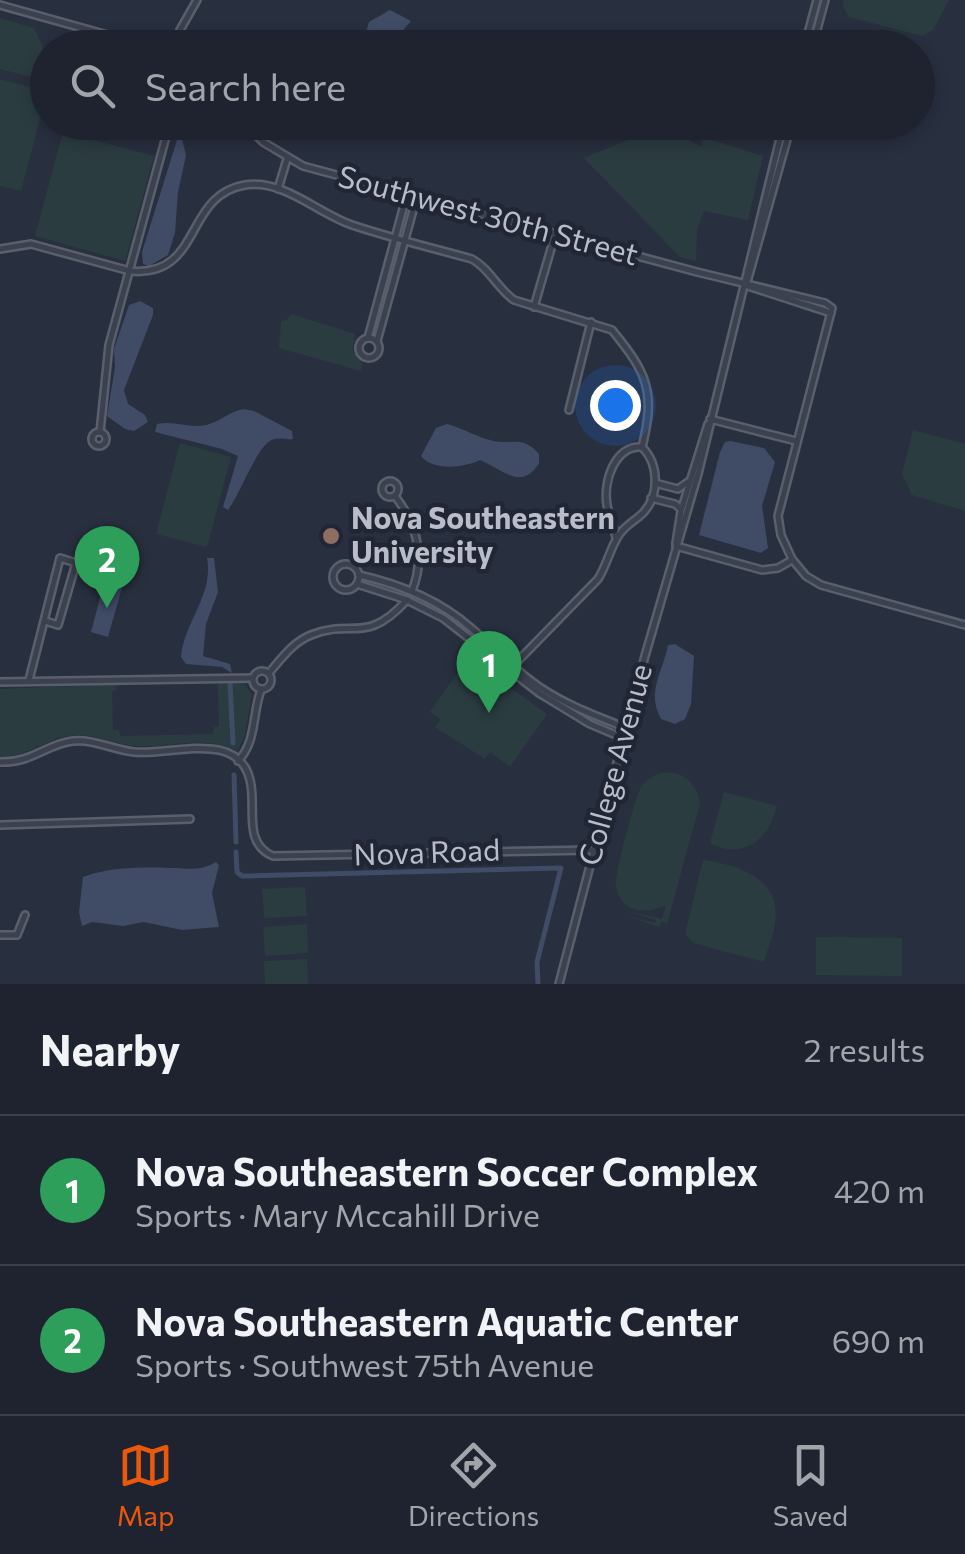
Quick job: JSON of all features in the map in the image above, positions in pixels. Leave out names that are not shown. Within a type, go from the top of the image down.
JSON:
[{"type":"street","points":[[180,30],[197,0]]},
{"type":"street","points":[[809,30],[817,0]]},
{"type":"street","points":[[817,30],[825,0]]},
{"type":"street","points":[[0,6],[88,30]]},
{"type":"street","points":[[100,432],[109,345],[165,140]]},
{"type":"street","name":"Southwest 30th Street","points":[[261,140],[303,166],[824,303],[832,311],[796,442]]},
{"type":"street","name":"College Avenue","points":[[745,285],[744,274],[779,140]]},
{"type":"street","name":"College Avenue","points":[[559,984],[787,140]]},
{"type":"street","points":[[278,189],[287,158]]},
{"type":"street","points":[[4,247],[31,244],[146,272],[174,261],[186,247],[204,211],[229,190],[254,184],[278,189],[336,218],[479,263],[508,296],[612,330],[648,386],[648,420],[642,447]]},
{"type":"street","points":[[407,194],[368,338],[359,348],[367,358],[378,353],[377,341],[417,196]]},
{"type":"street","points":[[534,307],[555,235]]},
{"type":"street","points":[[569,410],[591,322]]},
{"type":"street","points":[[368,338],[377,341]]},
{"type":"street","points":[[710,419],[796,442],[778,516],[784,545],[806,576],[821,585],[965,625]]},
{"type":"street","name":"College Avenue","points":[[676,546],[681,511],[710,419]]},
{"type":"street","points":[[510,669],[598,579],[609,562],[616,538],[645,511],[655,483],[650,454],[642,447],[624,451],[614,463],[606,498],[616,538]]},
{"type":"street","points":[[655,483],[678,488],[690,480]]},
{"type":"street","points":[[269,674],[306,637],[326,630],[371,627],[388,619],[407,600],[420,567],[419,548],[412,524],[395,496]]},
{"type":"street","points":[[652,498],[675,504],[681,511]]},
{"type":"street","points":[[611,516],[622,521],[634,520]]},
{"type":"street","points":[[676,546],[768,570],[792,559]]},
{"type":"street","points":[[29,680],[60,558],[76,563],[58,626],[45,621]]},
{"type":"street","points":[[340,564],[348,564],[359,575],[351,589],[339,588],[332,574],[340,564]]},
{"type":"street","points":[[359,575],[412,592],[463,621],[510,669],[582,710],[626,728]]},
{"type":"street","points":[[357,584],[407,600],[464,632],[578,718],[623,738]]},
{"type":"street","points":[[0,682],[253,678],[260,671],[269,674]]},
{"type":"street","points":[[260,690],[271,685],[269,674]]},
{"type":"street","points":[[253,678],[260,690]]},
{"type":"street","points":[[0,762],[24,760],[78,741],[146,753],[216,748],[238,760],[252,742],[260,690]]},
{"type":"street","points":[[578,718],[582,710]]},
{"type":"street","name":"Nova Road","points":[[238,760],[250,780],[253,836],[262,851],[278,857],[594,850]]},
{"type":"street","points":[[0,825],[190,819]]},
{"type":"street","points":[[0,936],[17,935],[25,915]]},
{"type":"shaded area","points":[[844,0],[949,0],[933,30],[899,30],[849,17]]},
{"type":"shaded area","points":[[0,18],[34,28],[30,30],[30,77],[0,69]]},
{"type":"shaded area","points":[[0,79],[30,87],[30,140],[34,140],[21,191],[0,186]]},
{"type":"shaded area","points":[[61,140],[93,140],[154,156],[125,261],[35,236]]},
{"type":"shaded area","points":[[628,140],[689,140],[702,147],[702,140],[712,140],[763,156],[748,220],[704,211],[697,230],[696,261],[680,257],[584,158]]},
{"type":"shaded area","points":[[291,314],[355,334],[353,351],[362,364],[361,371],[279,348],[281,321]]},
{"type":"shaded area","points":[[913,430],[965,444],[965,511],[912,495],[902,474]]},
{"type":"shaded area","points":[[180,443],[231,457],[207,547],[156,534]]},
{"type":"shaded area","points":[[468,657],[547,714],[510,767],[490,752],[485,759],[435,727],[441,719],[430,712]]},
{"type":"shaded area","points":[[218,683],[245,684],[252,695],[244,738],[237,751],[211,743],[143,746],[75,735],[0,757],[0,689],[116,684],[112,691],[113,730],[119,730],[120,736],[213,734],[214,727],[219,726]]},
{"type":"shaded area","points":[[660,773],[675,773],[687,779],[700,803],[667,924],[661,922],[660,927],[621,914],[655,923],[656,920],[624,910],[662,919],[666,905],[643,911],[629,907],[619,896],[616,880],[638,794],[645,782]]},
{"type":"shaded area","points":[[724,792],[777,806],[768,828],[753,844],[734,849],[710,843]]},
{"type":"shaded area","points":[[703,860],[743,870],[765,885],[772,895],[775,924],[764,962],[693,943],[685,934]]},
{"type":"shaded area","points":[[305,887],[307,916],[264,918],[262,889]]},
{"type":"shaded area","points":[[307,924],[308,953],[265,956],[263,927]]},
{"type":"shaded area","points":[[816,937],[902,938],[902,976],[816,975]]},
{"type":"shaded area","points":[[307,959],[308,984],[265,984],[264,961]]},
{"type":"water","points":[[390,10],[411,21],[403,30],[367,30],[369,22]]},
{"type":"water","points":[[177,140],[182,140],[186,155],[168,255],[149,266],[143,264],[142,252]]},
{"type":"water","points":[[140,301],[153,308],[153,315],[124,390],[128,404],[145,415],[148,422],[134,431],[107,416],[114,349],[129,305]]},
{"type":"water","points":[[243,409],[292,431],[293,439],[276,439],[265,446],[228,510],[223,507],[238,456],[155,432],[157,424],[206,425]]},
{"type":"water","points":[[447,424],[488,440],[527,445],[539,454],[539,463],[532,472],[519,477],[480,460],[457,466],[426,461],[421,456],[436,428]]},
{"type":"water","points":[[725,442],[764,448],[775,462],[762,506],[768,548],[761,553],[699,535],[720,452]]},
{"type":"water","points":[[207,558],[214,558],[218,592],[206,624],[203,656],[230,664],[232,673],[222,667],[186,664],[181,657],[203,596]]},
{"type":"water","points":[[105,579],[123,584],[108,637],[91,632]]},
{"type":"water","points":[[675,644],[694,656],[691,704],[685,719],[675,724],[661,719],[655,699],[668,645]]},
{"type":"water","points":[[216,862],[219,865],[212,893],[219,927],[182,930],[144,922],[123,926],[92,922],[82,926],[79,912],[83,877],[126,868],[199,868]]},
{"type":"waterway","points":[[230,683],[233,743]]},
{"type":"waterway","points":[[234,775],[236,842]]},
{"type":"waterway","points":[[236,852],[237,872],[242,876],[561,868],[537,962],[538,984]]},
{"type":"place","name":"Nova Southeastern University","points":[[331,536]]},
{"type":"place","name":"Nova Southeastern Aquatic Center","points":[[107,608]]},
{"type":"place","name":"Nova Southeastern Soccer Complex","points":[[489,713]]}]
